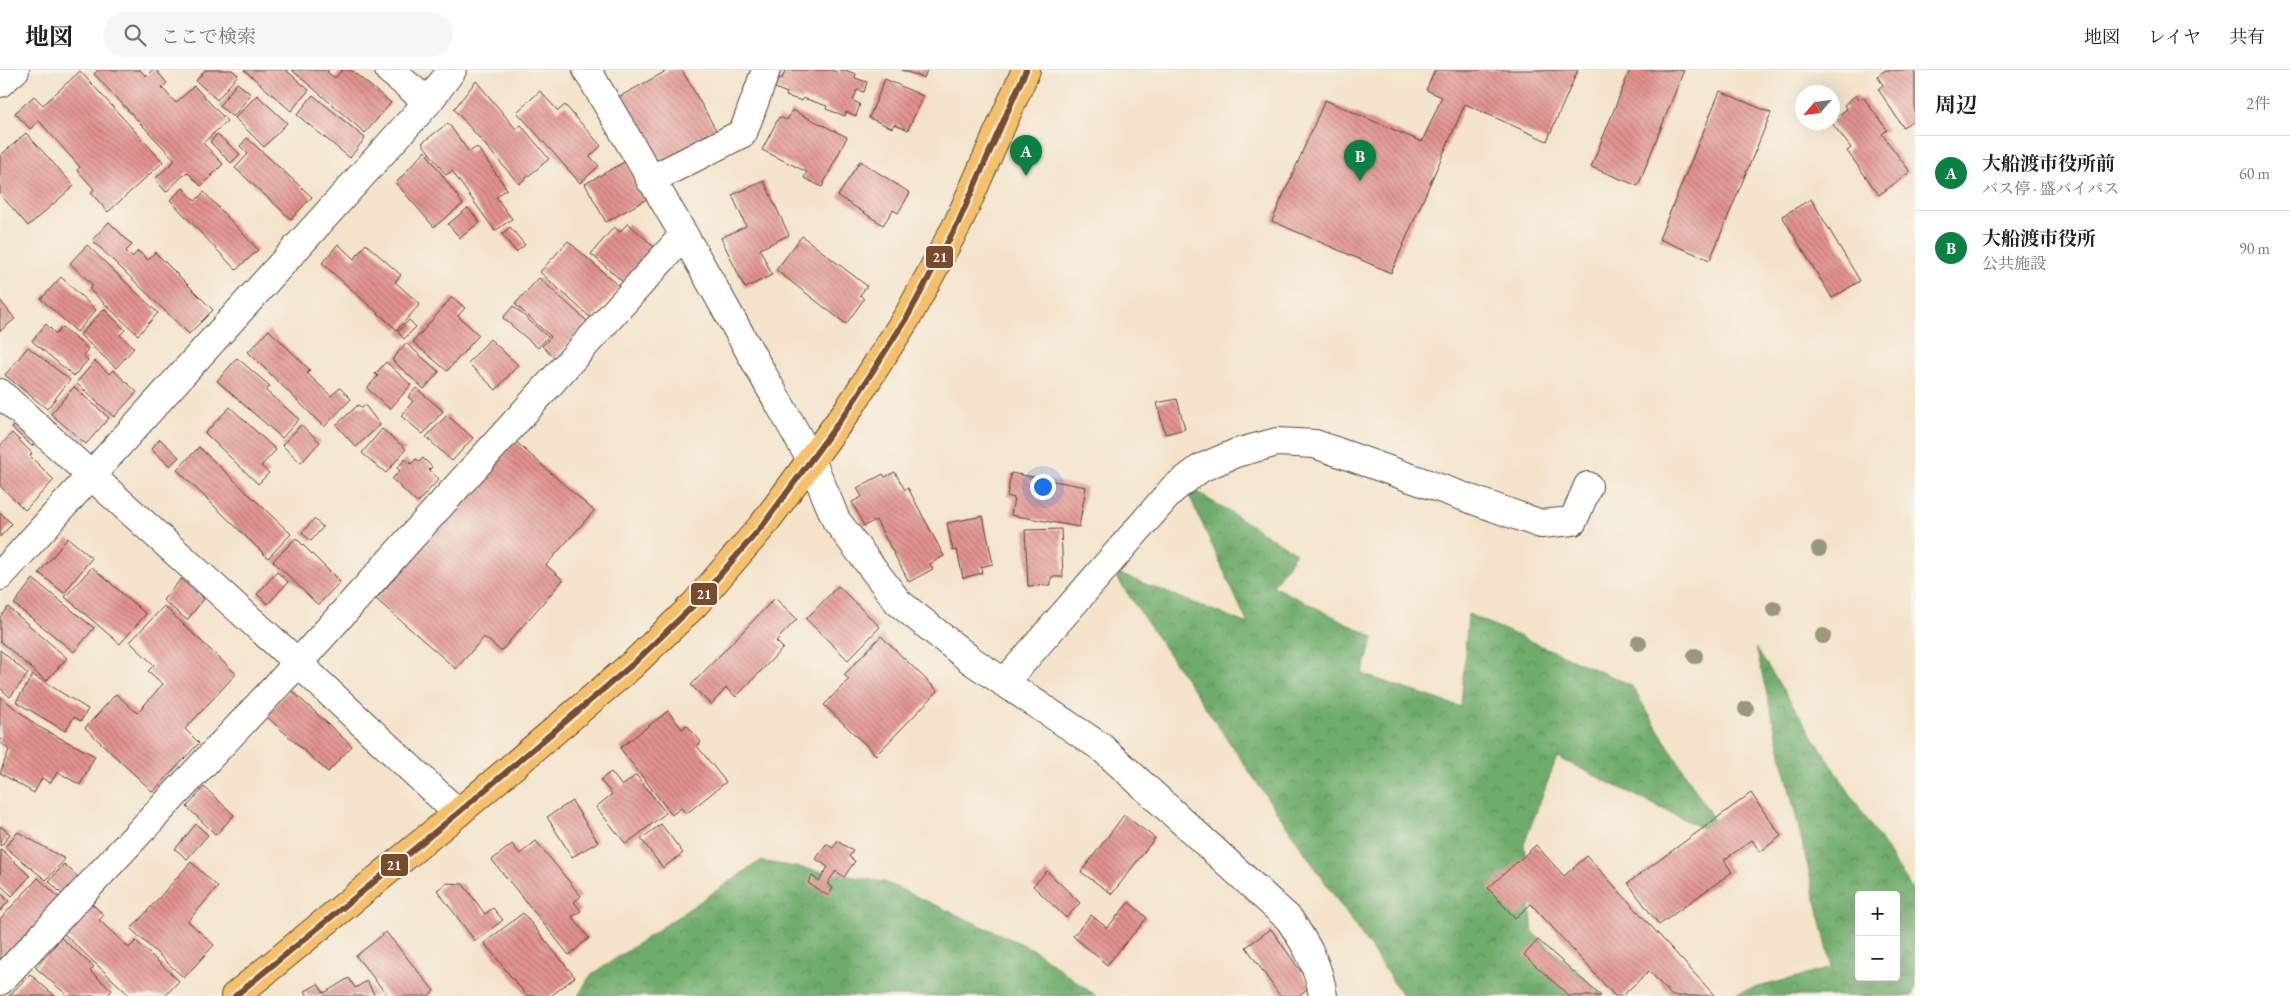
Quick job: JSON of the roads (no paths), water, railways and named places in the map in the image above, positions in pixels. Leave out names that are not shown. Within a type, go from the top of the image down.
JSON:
[{"type":"highway","points":[[234,996],[458,813],[633,664],[695,604],[763,525],[850,407],[909,314],[958,223],[1026,70]]},
{"type":"street","points":[[0,83],[15,70]]},
{"type":"street","points":[[389,70],[428,102]]},
{"type":"street","points":[[0,576],[428,102],[452,70]]},
{"type":"street","points":[[587,70],[650,180],[684,234],[811,460],[836,520],[898,602],[972,661],[1101,747],[1290,919],[1309,948],[1320,980],[1323,996]]},
{"type":"street","points":[[650,180],[743,134],[766,70]]},
{"type":"street","points":[[0,981],[298,663],[684,234]]},
{"type":"street","points":[[0,393],[298,663],[458,813]]},
{"type":"street","points":[[1004,683],[1173,489],[1201,468],[1236,453],[1277,442],[1315,444],[1541,524],[1573,521],[1588,486]]},
{"type":"place","name":"大船渡市役所前","points":[[1026,176]]},
{"type":"place","name":"大船渡市役所","points":[[1360,181]]}]
